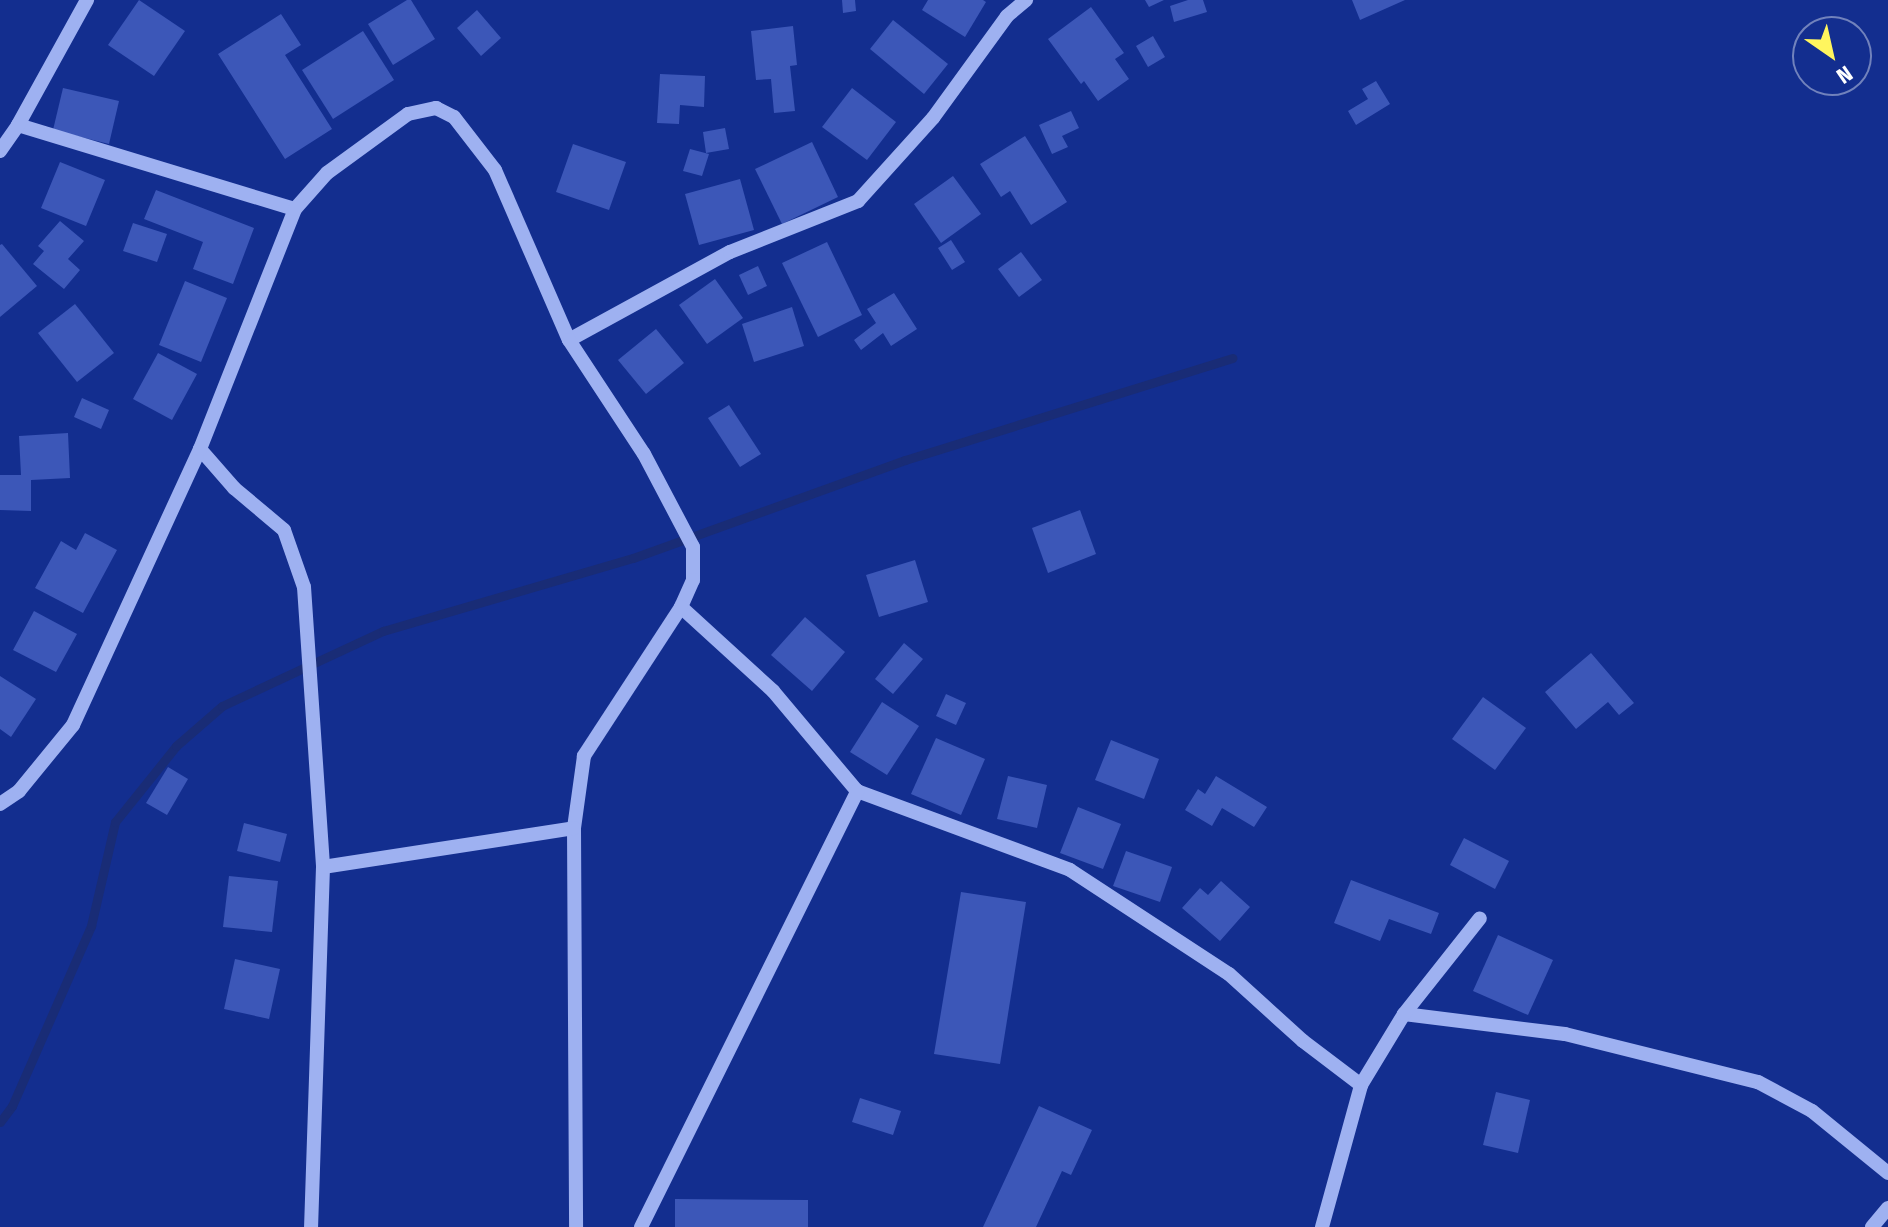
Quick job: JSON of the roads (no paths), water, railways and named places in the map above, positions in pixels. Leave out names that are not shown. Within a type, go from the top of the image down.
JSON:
[{"type":"street","points":[[569,340],[730,252],[858,201],[933,118],[1007,16],[1026,0]]},
{"type":"street","points":[[0,151],[18,125],[82,2]]},
{"type":"street","points":[[0,804],[19,791],[73,725],[200,449],[295,209],[327,173],[408,114],[436,108],[454,117],[495,170],[569,340],[644,454],[693,547],[693,580],[681,607],[584,756],[574,828],[576,1227]]},
{"type":"street","points":[[18,125],[295,209]]},
{"type":"street","points":[[200,449],[234,488],[284,530],[304,587],[323,867],[311,1227]]},
{"type":"street","points":[[681,607],[773,691],[857,791],[1070,870],[1229,974],[1303,1041],[1361,1085]]},
{"type":"street","points":[[641,1227],[857,791]]},
{"type":"street","points":[[323,867],[574,828]]},
{"type":"street","points":[[1322,1227],[1361,1085],[1404,1014],[1480,918]]},
{"type":"street","points":[[1404,1014],[1565,1034],[1758,1082],[1812,1111],[1888,1173]]},
{"type":"street","points":[[1872,1227],[1888,1208]]},
{"type":"waterway","points":[[0,1122],[12,1106],[91,926],[115,822],[176,746],[222,706],[383,631],[633,558],[905,460],[1233,358]]}]
